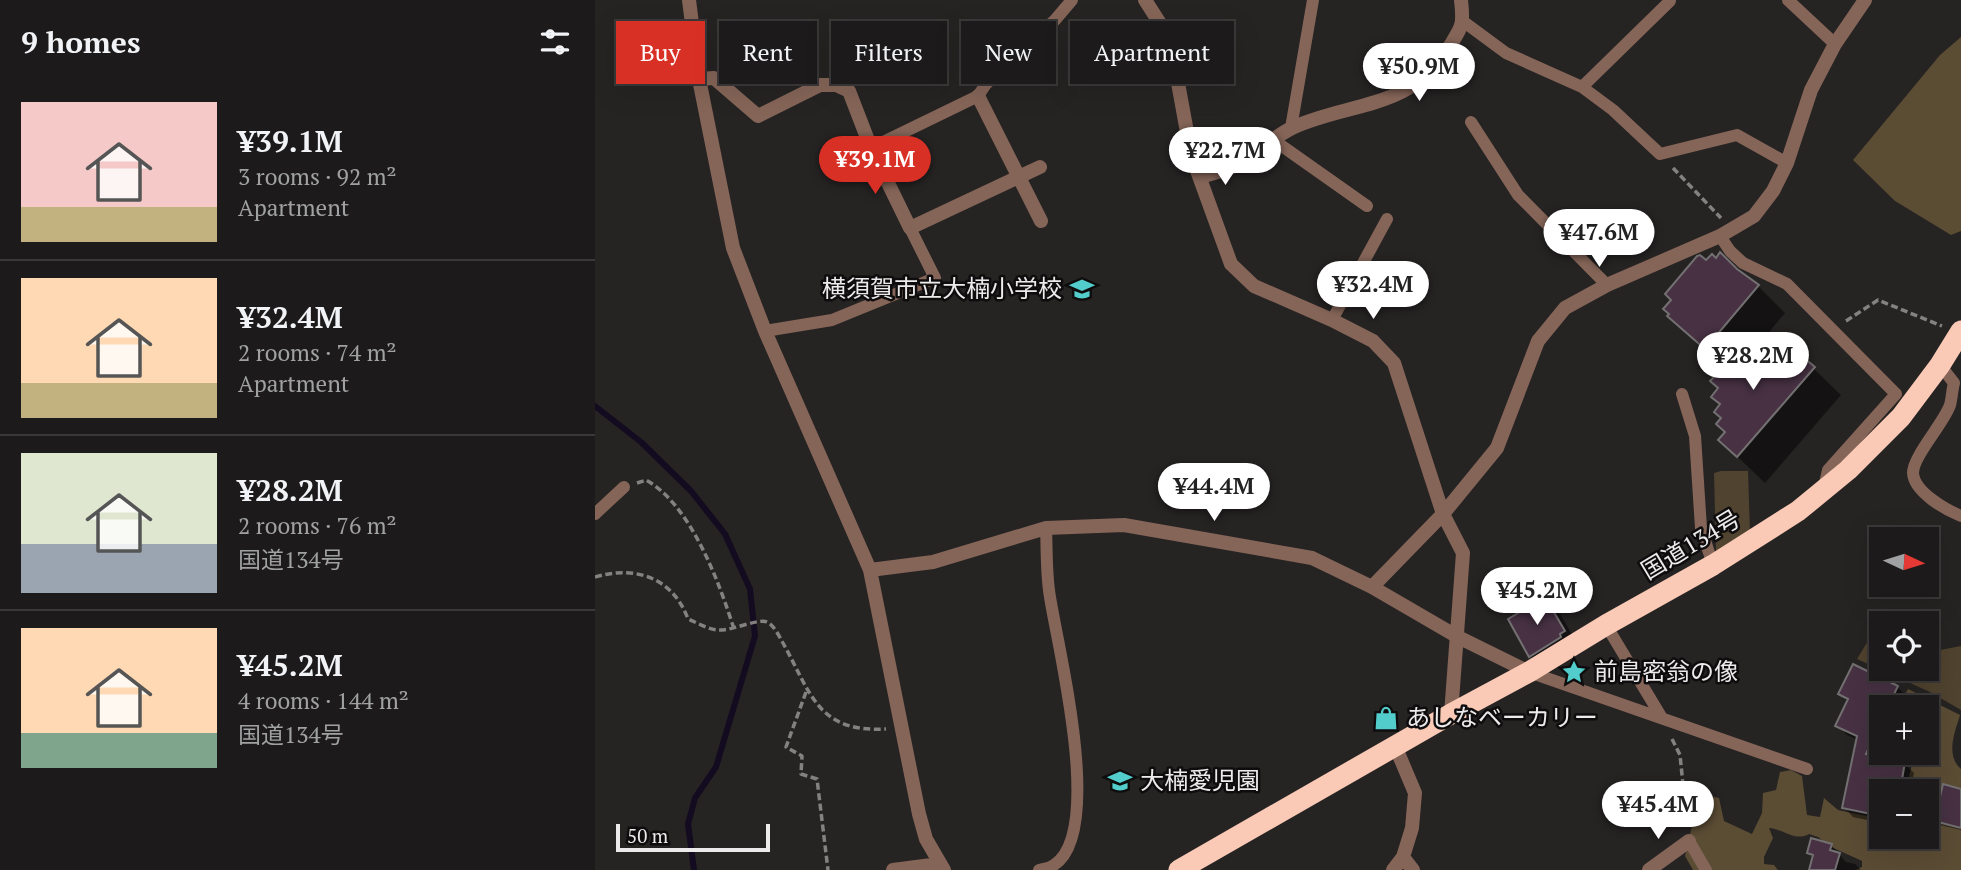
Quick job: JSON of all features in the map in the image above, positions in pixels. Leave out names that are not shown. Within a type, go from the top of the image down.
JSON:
[{"type":"highway","name":"国道134号","points":[[1179,870],[1713,565],[1798,510],[1848,470],[1901,417],[1940,365],[1960,332]]},
{"type":"street","points":[[689,0],[692,21]]},
{"type":"street","points":[[1145,0],[1170,39],[1191,154],[1231,264],[1254,286],[1373,341],[1394,363],[1443,513],[1463,553],[1451,714]]},
{"type":"street","points":[[1200,177],[1240,164],[1291,128],[1407,91],[1443,56],[1464,22],[1461,0]]},
{"type":"street","points":[[1371,587],[1443,513],[1497,448],[1538,341],[1565,308],[1607,285],[1726,232],[1754,216],[1773,191],[1787,163],[1811,90],[1835,44],[1865,0]]},
{"type":"street","points":[[705,79],[714,78],[758,116],[820,85],[836,85],[849,91],[871,148],[910,228],[1040,167]]},
{"type":"street","points":[[700,84],[733,248],[765,331],[870,570],[919,814],[926,839],[941,867],[893,870]]},
{"type":"street","points":[[978,96],[1041,221]]},
{"type":"street","points":[[870,570],[933,562],[1046,528],[1124,525],[1312,558],[1529,672]]},
{"type":"street","points":[[1393,870],[1403,857],[1412,828],[1415,793],[1396,748]]},
{"type":"street","points":[[1649,870],[1689,841]]},
{"type":"street","points":[[1403,857],[1413,870]]},
{"type":"lane","points":[[871,148],[978,96],[985,84],[1055,20],[1072,0]]},
{"type":"lane","points":[[1291,128],[1313,0]]},
{"type":"lane","points":[[1788,0],[1835,44]]},
{"type":"lane","points":[[1582,87],[1670,1]]},
{"type":"lane","points":[[1464,22],[1506,53],[1582,87],[1613,110],[1660,154],[1737,135],[1787,163]]},
{"type":"lane","points":[[1471,122],[1518,195],[1607,285]]},
{"type":"lane","points":[[1272,139],[1367,206]]},
{"type":"lane","points":[[1332,320],[1387,219]]},
{"type":"lane","points":[[765,331],[832,320],[935,278],[910,228]]},
{"type":"lane","points":[[1726,232],[1736,258],[1787,284],[1896,394],[1828,470],[1824,489]]},
{"type":"lane","points":[[1940,365],[1954,383],[1949,406],[1913,472],[1918,486],[1943,509],[1961,516]]},
{"type":"lane","points":[[1682,394],[1695,436],[1701,528],[1713,565]]},
{"type":"lane","points":[[595,514],[625,487]]},
{"type":"lane","points":[[1039,870],[1054,865],[1064,853],[1071,840],[1078,812],[1075,752],[1062,655],[1049,594],[1046,528]]},
{"type":"lane","points":[[1606,625],[1662,718]]},
{"type":"lane","points":[[1529,672],[1807,768]]},
{"type":"lane","points":[[1689,841],[1706,870]]},
{"type":"path","points":[[1660,154],[1726,232]]},
{"type":"path","points":[[1833,330],[1878,300],[1960,332]]},
{"type":"path","points":[[625,487],[646,480],[661,488],[679,510],[717,576],[734,629]]},
{"type":"path","points":[[595,577],[624,572],[654,579],[664,584],[682,602],[688,620],[716,631],[768,622],[792,659],[806,692],[823,712],[862,729],[902,728]]},
{"type":"path","points":[[806,692],[786,747],[802,756],[801,774],[817,779],[828,870]]},
{"type":"path","points":[[1662,718],[1680,755],[1689,841]]},
{"type":"shaded area","points":[[1961,37],[1961,231],[1951,235],[1895,201],[1853,160],[1940,55]]},
{"type":"shaded area","points":[[1748,471],[1750,532],[1716,552],[1714,473]]},
{"type":"shaded area","points":[[1869,639],[1869,664],[1857,659]]},
{"type":"shaded area","points":[[1961,646],[1961,710],[1906,681],[1939,681],[1939,650]]},
{"type":"shaded area","points":[[1908,689],[1920,695],[1905,695]]},
{"type":"shaded area","points":[[1939,704],[1960,715],[1952,750],[1961,769],[1961,789],[1943,785],[1939,791],[1939,779],[1908,779],[1912,765],[1939,765]]},
{"type":"shaded area","points":[[1791,770],[1802,776],[1807,815],[1820,817],[1824,798],[1838,810],[1869,816],[1869,849],[1939,849],[1939,822],[1961,828],[1961,870],[1855,870],[1862,867],[1862,861],[1829,846],[1818,837],[1809,834],[1799,837],[1769,828],[1773,838],[1764,857],[1764,864],[1774,865],[1778,870],[1693,870],[1685,856],[1697,804],[1706,795],[1719,798],[1724,821],[1752,834],[1762,813],[1763,793],[1776,790],[1780,772]]},
{"type":"building","points":[[1720,252],[1759,285],[1705,349],[1667,316],[1669,314],[1663,309],[1671,300],[1665,294],[1697,256],[1700,255],[1706,260],[1712,254],[1716,258]]},
{"type":"building","points":[[1789,345],[1815,367],[1737,457],[1718,440],[1725,432],[1716,424],[1721,418],[1714,412],[1720,404],[1711,397],[1718,388],[1710,381],[1715,376],[1700,363],[1711,350],[1728,365]]},
{"type":"building","points":[[1545,597],[1565,631],[1560,634],[1561,637],[1529,657],[1508,619]]},
{"type":"building","points":[[1853,664],[1869,672],[1869,681],[1888,681],[1898,686],[1894,695],[1869,695],[1869,748],[1866,754],[1869,755],[1869,765],[1904,765],[1902,779],[1869,779],[1869,814],[1842,808],[1857,736],[1835,726],[1848,699],[1838,694]]},
{"type":"building","points":[[1943,784],[1961,789],[1961,828],[1939,822],[1939,800]]},
{"type":"building","points":[[1811,838],[1832,844],[1830,850],[1840,853],[1835,870],[1809,870],[1813,855],[1807,853]]},
{"type":"waterway","points":[[595,406],[641,442],[691,491],[725,534],[750,589],[755,636],[716,767],[695,798],[688,824],[694,870]]},
{"type":"place","name":"横須賀市立大楠小学校","points":[[1082,289]]},
{"type":"place","name":"前島密翁の像","points":[[1574,672]]},
{"type":"place","name":"あしなベーカリー","points":[[1386,718]]},
{"type":"place","name":"大楠愛児園","points":[[1120,781]]}]
